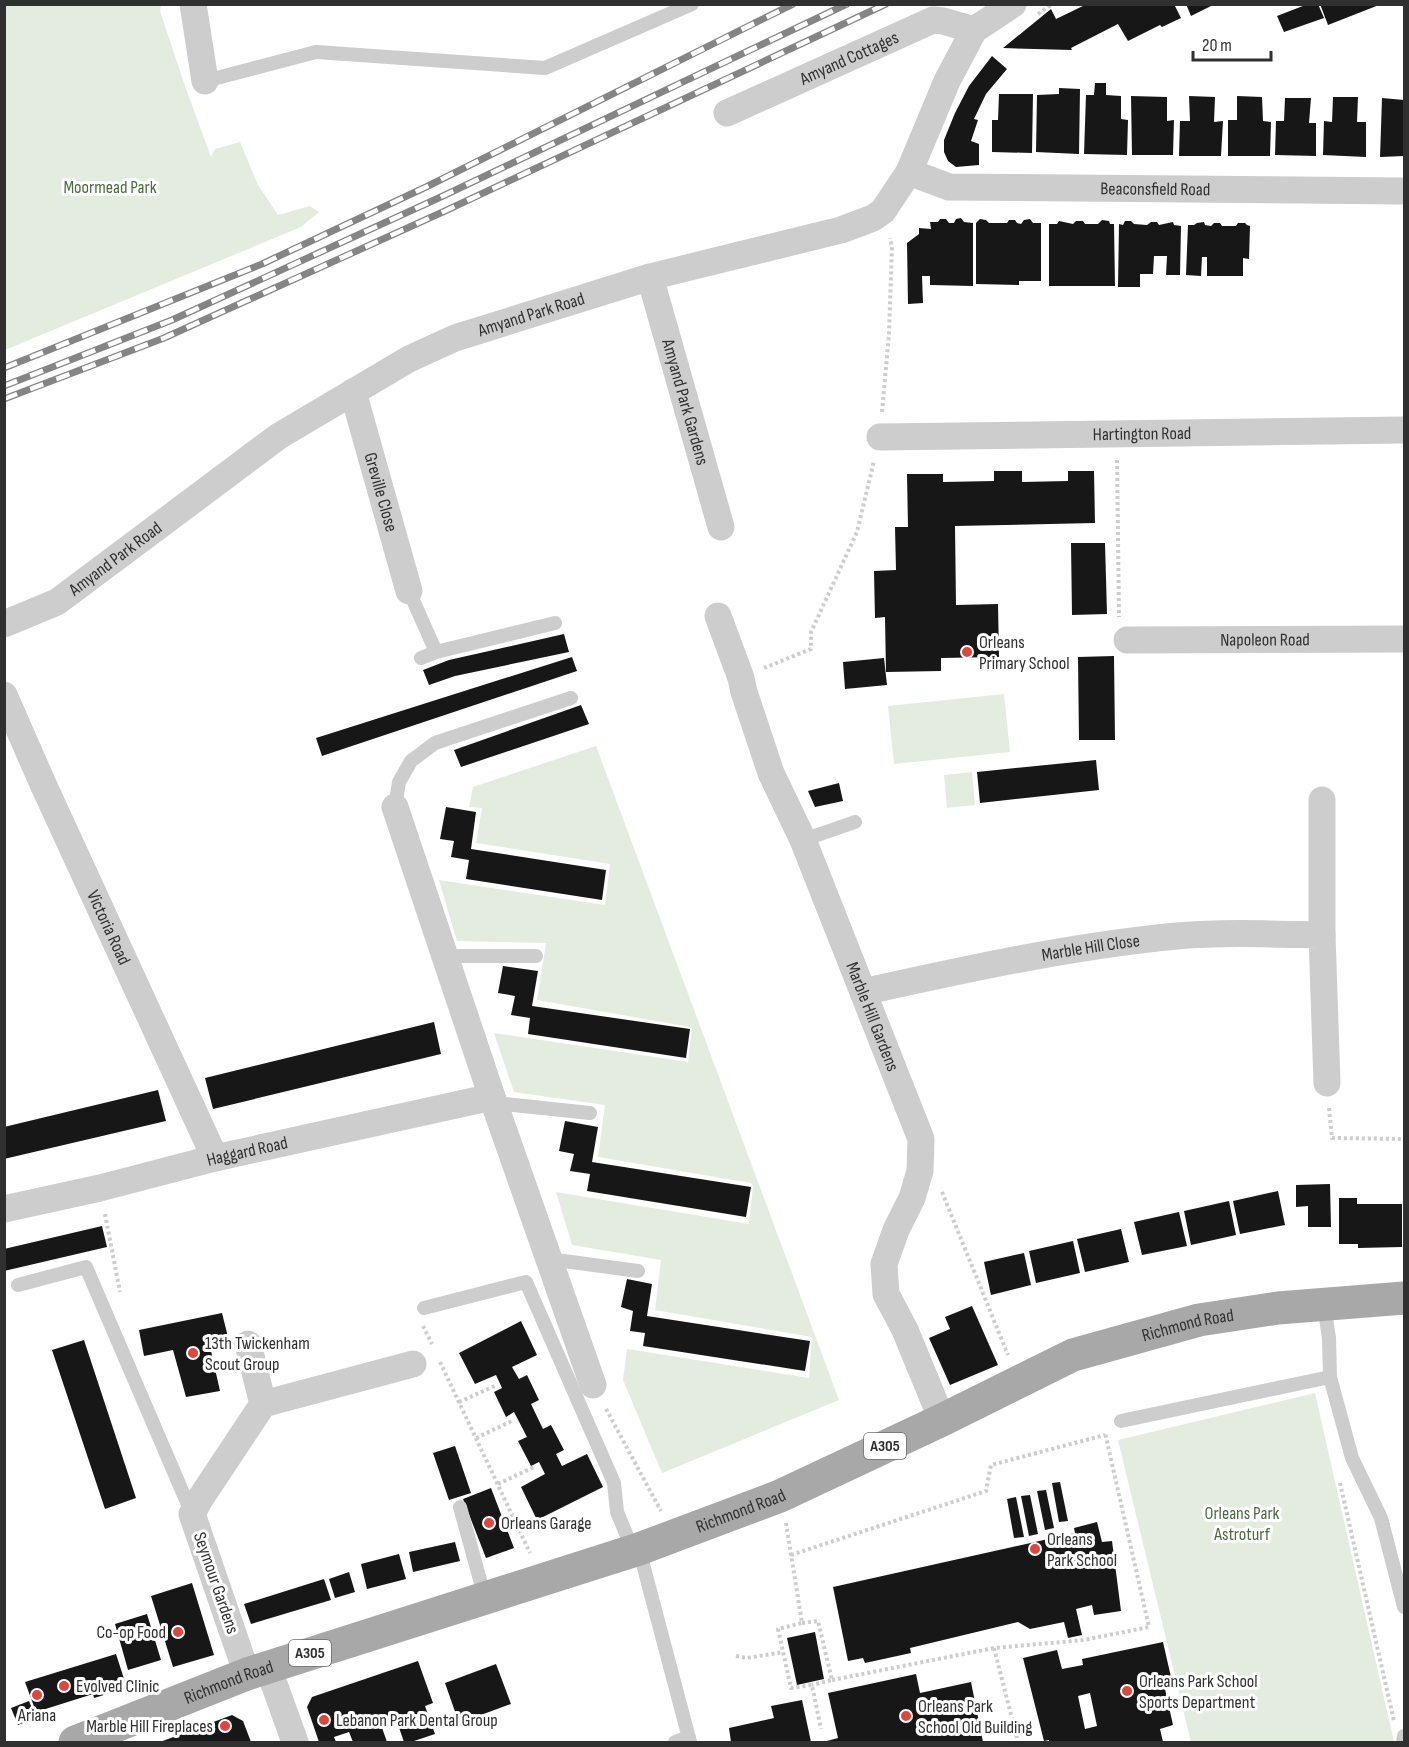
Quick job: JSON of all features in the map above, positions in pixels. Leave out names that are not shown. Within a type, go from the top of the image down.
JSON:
[{"type":"main road","name":"Richmond Road","points":[[75,1743],[257,1670],[636,1550],[780,1496],[942,1420],[1072,1355],[1198,1320],[1278,1308],[1404,1298]]},
{"type":"street","points":[[193,4],[205,81]]},
{"type":"street","name":"Amyand Park Road","points":[[4,624],[57,602],[279,436],[409,359],[455,338],[650,277],[841,230],[873,218],[883,211],[909,172],[947,81],[974,30],[1012,4]]},
{"type":"street","name":"Amyand Cottages","points":[[727,113],[933,20],[974,30]]},
{"type":"street","name":"Beaconsfield Road","points":[[909,172],[949,187],[1404,191]]},
{"type":"street","name":"Amyand Park Gardens","points":[[650,277],[721,527]]},
{"type":"street","name":"Greville Close","points":[[353,393],[409,591]]},
{"type":"street","name":"Hartington Road","points":[[880,436],[1404,430]]},
{"type":"street","name":"Marble Hill Gardens","points":[[718,616],[741,678],[771,773],[803,840],[921,1139],[920,1171],[912,1198],[896,1230],[884,1264],[886,1294],[905,1330],[942,1420]]},
{"type":"street","name":"Napoleon Road","points":[[1126,640],[1404,639]]},
{"type":"street","name":"Victoria Road","points":[[4,695],[215,1158]]},
{"type":"street","points":[[1322,800],[1322,935],[1327,1083]]},
{"type":"street","points":[[396,807],[493,1100],[592,1385]]},
{"type":"street","name":"Marble Hill Close","points":[[863,992],[992,964],[1087,947],[1178,936],[1322,935]]},
{"type":"street","name":"Haggard Road","points":[[4,1209],[100,1188],[215,1158],[493,1100]]},
{"type":"street","points":[[248,1344],[263,1404],[428,1357]]},
{"type":"street","name":"Seymour Gardens","points":[[263,1404],[192,1514],[257,1670],[295,1743]]},
{"type":"lane","points":[[205,81],[316,52],[545,68],[692,4]]},
{"type":"lane","points":[[409,591],[436,652]]},
{"type":"lane","points":[[421,658],[436,652],[555,623]]},
{"type":"lane","points":[[396,807],[399,782],[411,761],[435,743],[570,698]]},
{"type":"lane","points":[[803,840],[855,822]]},
{"type":"lane","points":[[445,956],[536,956]]},
{"type":"lane","points":[[493,1100],[590,1113]]},
{"type":"lane","points":[[549,1259],[638,1271]]},
{"type":"lane","points":[[18,1285],[86,1267],[192,1514]]},
{"type":"lane","points":[[424,1308],[526,1282],[614,1483],[617,1512],[636,1550],[690,1740],[675,1743]]},
{"type":"lane","points":[[1324,1305],[1329,1338],[1330,1377],[1352,1458],[1381,1518],[1404,1607]]},
{"type":"lane","points":[[1121,1421],[1330,1377]]},
{"type":"lane","points":[[460,1507],[485,1598]]},
{"type":"path","points":[[741,678],[811,649],[811,632],[857,532],[880,436],[889,334],[892,247],[883,211]]},
{"type":"path","points":[[1116,433],[1119,620],[1126,640]]},
{"type":"path","points":[[1327,1083],[1332,1138],[1404,1139]]},
{"type":"path","points":[[939,1183],[1019,1382]]},
{"type":"path","points":[[424,1308],[418,1316],[428,1357],[459,1402],[543,1580]]},
{"type":"path","points":[[459,1402],[497,1385]]},
{"type":"path","points":[[592,1385],[675,1536]]},
{"type":"path","points":[[476,1438],[514,1420]]},
{"type":"path","points":[[832,1680],[818,1621],[778,1629],[791,1688],[812,1685],[994,1648],[1084,1640],[1149,1627],[1103,1425],[1121,1421]]},
{"type":"path","points":[[791,1555],[986,1491],[991,1465],[1105,1435]]},
{"type":"path","points":[[498,1484],[534,1467]]},
{"type":"path","points":[[1340,1482],[1401,1737]]},
{"type":"path","points":[[780,1496],[802,1623]]},
{"type":"path","points":[[994,1648],[1018,1743]]},
{"type":"path","points":[[736,1656],[747,1658],[783,1652]]},
{"type":"path","points":[[812,1685],[821,1729]]},
{"type":"green space","name":"Moormead Park","points":[[5,4],[161,5],[160,11],[211,157],[215,149],[240,142],[258,185],[278,215],[310,206],[319,212],[301,227],[5,350]]},
{"type":"green space","points":[[1004,694],[1010,752],[894,764],[888,706]]},
{"type":"green space","points":[[596,746],[839,1400],[662,1473],[623,1380],[627,1349],[809,1378],[812,1337],[655,1310],[661,1260],[572,1245],[556,1192],[749,1224],[753,1186],[751,1183],[598,1157],[605,1105],[514,1092],[494,1033],[688,1062],[692,1028],[537,1000],[546,943],[457,941],[439,880],[605,905],[610,864],[476,843],[482,808],[469,807],[473,787]]},
{"type":"green space","points":[[972,772],[975,805],[947,808],[944,775]]},
{"type":"green space","name":"Orleans Park Astroturf","points":[[1315,1393],[1394,1742],[1191,1742],[1118,1440]]},
{"type":"building","points":[[1087,4],[1174,4],[1181,18],[1162,27],[1160,25],[1128,41],[1118,24],[1071,48],[1072,50],[1003,48],[1051,9],[1056,19]]},
{"type":"building","points":[[1186,4],[1215,4],[1191,16]]},
{"type":"building","points":[[1308,4],[1318,4],[1324,18],[1284,32],[1277,16]]},
{"type":"building","points":[[1320,4],[1379,4],[1379,5],[1328,25]]},
{"type":"building","points":[[992,56],[1007,69],[986,94],[974,119],[978,120],[971,141],[979,144],[979,165],[956,167],[948,161],[944,152],[944,140],[969,86]]},
{"type":"building","points":[[1095,83],[1106,83],[1106,95],[1121,96],[1121,119],[1128,120],[1127,155],[1084,154],[1086,95],[1094,95]]},
{"type":"building","points":[[1059,88],[1080,89],[1079,154],[1036,152],[1037,95],[1059,94]]},
{"type":"building","points":[[999,94],[1033,94],[1032,153],[992,152],[992,120],[998,120]]},
{"type":"building","points":[[1131,96],[1167,97],[1167,121],[1174,120],[1173,155],[1132,155]]},
{"type":"building","points":[[1189,96],[1215,97],[1214,122],[1223,121],[1221,156],[1179,156],[1180,121],[1190,121]]},
{"type":"building","points":[[1237,96],[1262,97],[1263,121],[1271,122],[1270,156],[1228,156],[1228,120],[1237,120]]},
{"type":"building","points":[[1333,97],[1358,97],[1357,122],[1366,122],[1366,157],[1323,155],[1324,121],[1332,122]]},
{"type":"building","points":[[1285,98],[1311,98],[1309,123],[1316,123],[1316,156],[1275,155],[1276,121],[1284,121]]},
{"type":"building","points":[[1382,98],[1404,100],[1404,156],[1380,157]]},
{"type":"building","points":[[961,218],[964,222],[973,223],[973,286],[930,285],[930,276],[922,276],[923,303],[908,304],[907,243],[919,234],[919,228],[931,229],[930,222],[946,219],[949,223],[954,223],[956,219]]},
{"type":"building","points":[[980,219],[989,223],[1007,223],[1009,220],[1015,220],[1021,224],[1024,220],[1030,219],[1033,223],[1041,223],[1041,281],[1019,281],[1019,285],[976,284],[976,223]]},
{"type":"building","points":[[1102,220],[1114,224],[1115,286],[1049,286],[1049,224],[1057,224],[1059,221],[1073,224],[1076,221],[1083,221],[1085,224],[1098,224]]},
{"type":"building","points":[[1125,221],[1147,225],[1151,222],[1157,222],[1159,225],[1173,222],[1174,225],[1181,226],[1180,275],[1166,275],[1167,256],[1154,256],[1153,274],[1140,274],[1140,287],[1118,287],[1119,224],[1123,225]]},
{"type":"building","points":[[1204,222],[1205,225],[1211,226],[1214,223],[1220,223],[1222,226],[1236,226],[1238,223],[1245,223],[1250,226],[1249,259],[1243,258],[1243,276],[1207,276],[1207,257],[1202,257],[1201,276],[1186,275],[1188,225]]},
{"type":"building","points":[[994,471],[1022,471],[1022,482],[1068,481],[1068,471],[1094,471],[1095,523],[955,526],[956,605],[998,604],[999,657],[941,658],[941,671],[886,672],[885,617],[875,618],[874,571],[896,570],[895,527],[908,527],[907,474],[943,474],[943,482],[994,481]]},
{"type":"building","points":[[1071,543],[1105,543],[1107,614],[1072,615]]},
{"type":"building","points":[[564,634],[569,652],[455,676],[429,685],[423,670],[449,660]]},
{"type":"building","points":[[1114,656],[1115,740],[1079,740],[1078,657]]},
{"type":"building","points":[[572,657],[577,671],[322,756],[316,738]]},
{"type":"building","points":[[884,658],[887,685],[845,689],[843,662]]},
{"type":"building","points":[[581,705],[589,724],[461,767],[454,750]]},
{"type":"building","points":[[1096,760],[1099,790],[980,803],[977,772]]},
{"type":"building","points":[[839,783],[843,801],[815,807],[808,791]]},
{"type":"building","points":[[446,807],[476,812],[471,849],[606,870],[602,900],[466,879],[469,860],[451,857],[454,841],[440,839]]},
{"type":"building","points":[[503,966],[538,971],[532,1006],[690,1029],[686,1058],[528,1034],[530,1018],[511,1015],[515,996],[498,993]]},
{"type":"building","points":[[434,1022],[441,1054],[213,1109],[205,1078]]},
{"type":"building","points":[[158,1090],[166,1121],[4,1159],[4,1127]]},
{"type":"building","points":[[565,1121],[598,1127],[592,1162],[751,1187],[746,1217],[587,1191],[590,1174],[570,1171],[574,1154],[559,1151]]},
{"type":"building","points":[[1330,1184],[1331,1227],[1308,1227],[1308,1206],[1296,1207],[1296,1185]]},
{"type":"building","points":[[1278,1191],[1285,1225],[1240,1234],[1233,1201]]},
{"type":"building","points":[[1339,1198],[1357,1198],[1357,1204],[1402,1204],[1402,1247],[1358,1248],[1358,1244],[1339,1244]]},
{"type":"building","points":[[1229,1201],[1236,1235],[1191,1245],[1184,1211]]},
{"type":"building","points":[[1179,1212],[1187,1246],[1142,1255],[1134,1222]]},
{"type":"building","points":[[102,1226],[107,1247],[4,1271],[4,1249]]},
{"type":"building","points":[[1121,1229],[1129,1262],[1085,1272],[1077,1239]]},
{"type":"building","points":[[1073,1241],[1080,1273],[1036,1283],[1029,1251]]},
{"type":"building","points":[[1024,1253],[1031,1285],[991,1295],[984,1262]]},
{"type":"building","points":[[627,1279],[652,1284],[647,1316],[810,1341],[805,1371],[643,1346],[645,1333],[630,1331],[633,1311],[621,1307]]},
{"type":"building","points":[[972,1306],[998,1365],[950,1385],[929,1338],[950,1329],[945,1317]]},
{"type":"building","name":"13th Twickenham Scout Group","points":[[222,1313],[228,1337],[209,1342],[220,1391],[186,1397],[173,1350],[144,1356],[139,1330]]},
{"type":"building","points":[[521,1321],[537,1355],[512,1367],[519,1379],[527,1375],[539,1400],[531,1404],[543,1429],[551,1425],[564,1450],[556,1454],[562,1466],[587,1454],[603,1487],[537,1520],[521,1487],[545,1474],[539,1462],[531,1466],[518,1441],[527,1437],[514,1412],[506,1417],[494,1392],[502,1388],[496,1375],[475,1384],[459,1353]]},
{"type":"building","points":[[84,1340],[136,1498],[105,1509],[52,1350]]},
{"type":"building","points":[[455,1446],[471,1493],[449,1500],[433,1453]]},
{"type":"building","points":[[1060,1482],[1068,1521],[1059,1522],[1052,1483]]},
{"type":"building","name":"Orleans Garage","points":[[491,1488],[514,1548],[486,1558],[463,1499]]},
{"type":"building","points":[[1046,1490],[1054,1528],[1045,1530],[1037,1491]]},
{"type":"building","points":[[1030,1495],[1038,1534],[1029,1536],[1021,1496]]},
{"type":"building","points":[[1016,1497],[1024,1537],[1014,1538],[1007,1499]]},
{"type":"building","points":[[1097,1522],[1102,1542],[1112,1541],[1121,1611],[1094,1615],[1092,1605],[1076,1609],[1082,1635],[1068,1638],[1064,1622],[1030,1629],[1018,1622],[910,1648],[911,1653],[865,1663],[863,1658],[848,1661],[833,1587],[1075,1533],[1074,1528]]},
{"type":"building","points":[[455,1542],[460,1561],[413,1572],[409,1552]]},
{"type":"building","points":[[399,1554],[406,1579],[367,1589],[361,1564]]},
{"type":"building","points":[[349,1572],[355,1592],[335,1598],[329,1579]]},
{"type":"building","points":[[324,1579],[331,1600],[251,1624],[244,1604]]},
{"type":"building","points":[[192,1583],[214,1655],[173,1667],[151,1596]]},
{"type":"building","points":[[147,1614],[161,1660],[128,1670],[115,1624]]},
{"type":"building","points":[[815,1632],[824,1679],[797,1685],[787,1638]]},
{"type":"building","name":"Orleans Park School Sports Department","points":[[1163,1642],[1173,1686],[1165,1689],[1173,1725],[1160,1729],[1163,1742],[1044,1741],[1023,1658],[1057,1650],[1062,1669],[1083,1665],[1082,1659]],"holes":[[[1090,1693],[1097,1726],[1085,1729],[1078,1696]]]},
{"type":"building","points":[[116,1654],[127,1688],[94,1698],[93,1694],[36,1712],[25,1682]]},
{"type":"building","points":[[418,1661],[433,1703],[425,1706],[435,1734],[404,1742],[395,1716],[380,1722],[387,1742],[353,1742],[349,1732],[334,1737],[336,1742],[319,1742],[307,1707],[312,1697]]},
{"type":"building","points":[[496,1664],[511,1704],[459,1723],[445,1683]]},
{"type":"building","name":"Orleans Park School Old Building","points":[[916,1674],[920,1693],[971,1682],[983,1742],[823,1742],[838,1738],[828,1693]]},
{"type":"building","points":[[802,1700],[811,1742],[731,1742],[729,1728],[774,1718],[771,1706]]},
{"type":"building","points":[[29,1701],[36,1718],[18,1725],[11,1708]]},
{"type":"building","name":"Marble Hill Fireplaces","points":[[232,1715],[243,1721],[251,1742],[160,1742]]},
{"type":"railway","points":[[4,368],[262,264],[426,187],[793,4]]},
{"type":"railway","points":[[4,386],[172,320],[443,196],[847,4]]},
{"type":"railway","points":[[4,399],[164,338],[445,211],[886,4]]},
{"type":"place","name":"Orleans Primary School","points":[[967,652]]},
{"type":"place","name":"13th Twickenham Scout Group","points":[[193,1353]]},
{"type":"place","name":"Orleans Garage","points":[[489,1523]]},
{"type":"place","name":"Orleans Park School","points":[[1035,1549]]},
{"type":"place","name":"Co-op Food","points":[[178,1632]]},
{"type":"place","name":"Evolved Clinic","points":[[64,1686]]},
{"type":"place","name":"Orleans Park School Sports Department","points":[[1127,1691]]},
{"type":"place","name":"Ariana","points":[[37,1695]]},
{"type":"place","name":"Orleans Park School Old Building","points":[[906,1716]]},
{"type":"place","name":"Lebanon Park Dental Group","points":[[324,1720]]},
{"type":"place","name":"Marble Hill Fireplaces","points":[[225,1726]]}]
